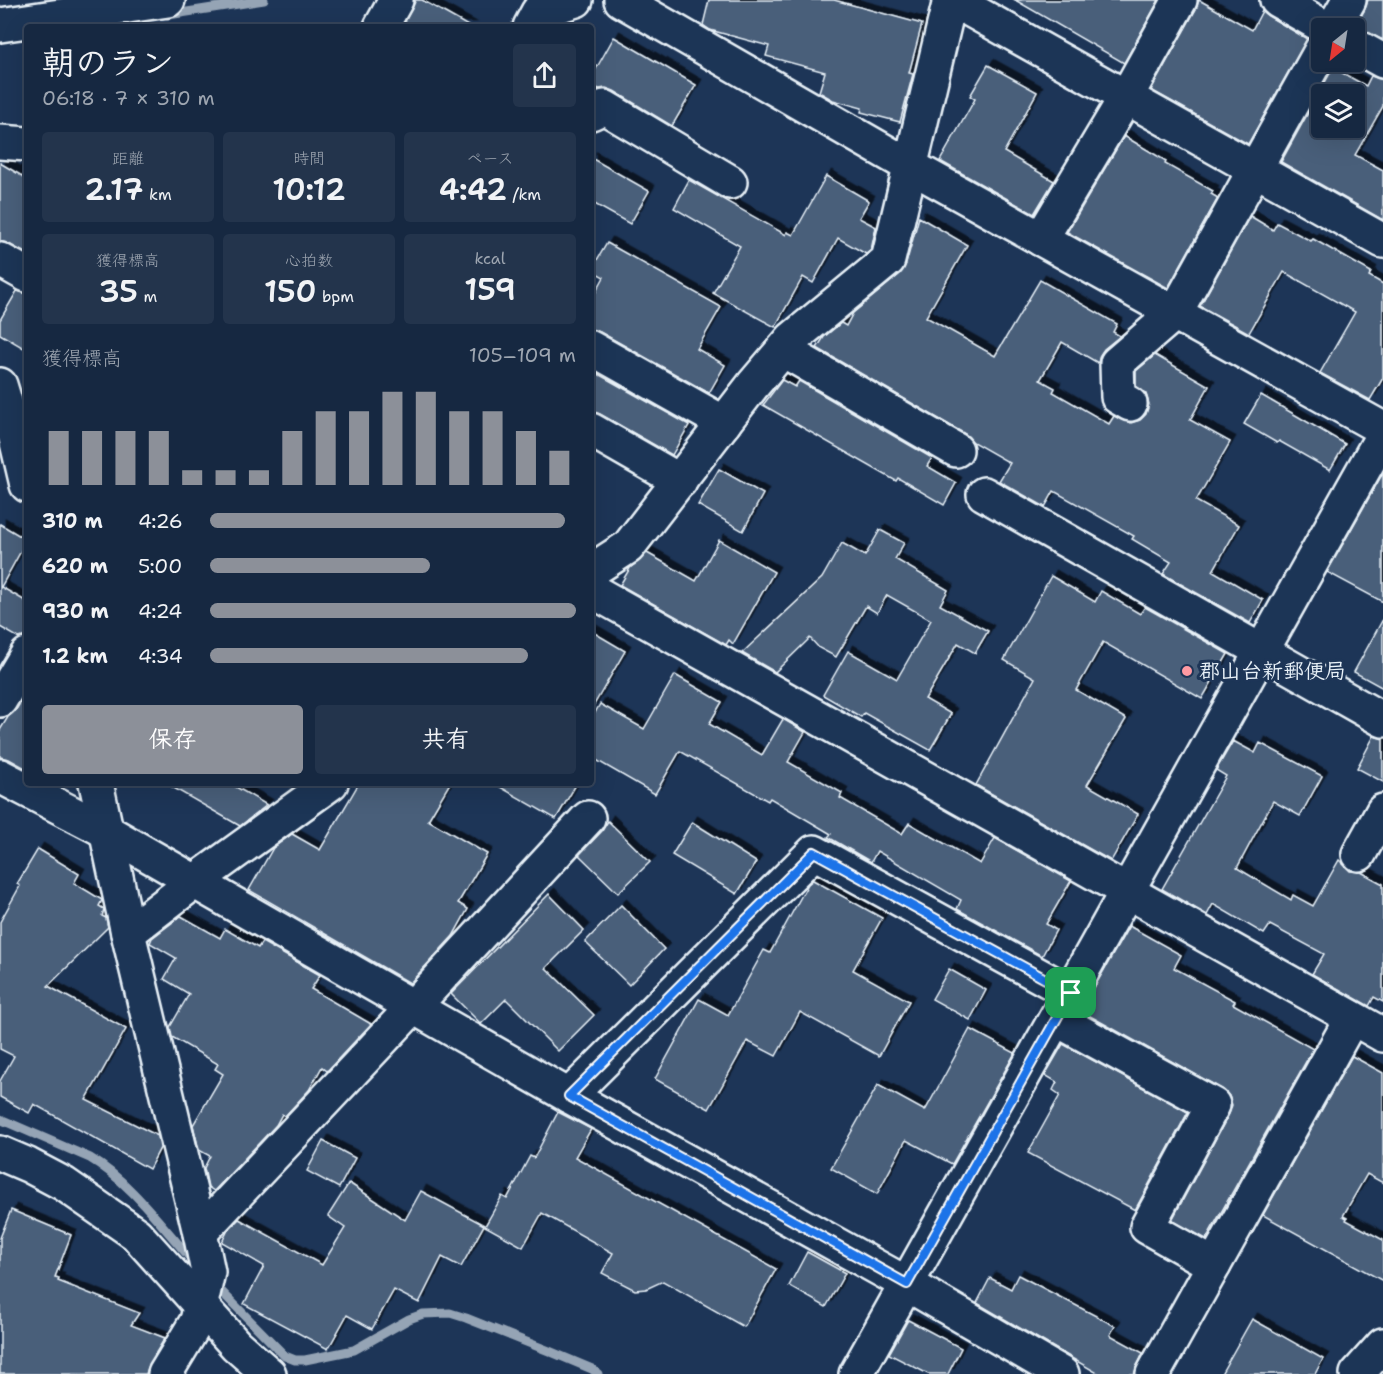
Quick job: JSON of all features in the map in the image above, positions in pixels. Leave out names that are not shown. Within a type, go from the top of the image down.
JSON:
[{"type":"street","points":[[0,25],[168,0]]},
{"type":"street","points":[[383,24],[396,0]]},
{"type":"street","points":[[532,24],[538,12],[576,0]]},
{"type":"street","points":[[621,0],[910,166],[1383,429]]},
{"type":"street","points":[[594,569],[628,547],[792,339],[888,260],[951,0],[1383,241]]},
{"type":"street","points":[[1041,239],[1126,97],[1179,0]]},
{"type":"street","points":[[1277,0],[1311,19]]},
{"type":"street","points":[[1339,18],[1349,0]]},
{"type":"street","points":[[1365,51],[1383,61]]},
{"type":"street","points":[[1130,404],[1118,397],[1117,363],[1175,313],[1311,69]]},
{"type":"street","points":[[594,111],[604,106],[729,182]]},
{"type":"street","points":[[0,142],[24,144]]},
{"type":"street","points":[[0,260],[24,273]]},
{"type":"street","points":[[594,350],[724,423]]},
{"type":"street","points":[[783,350],[956,450]]},
{"type":"street","points":[[0,385],[24,472]]},
{"type":"street","points":[[594,432],[680,481]]},
{"type":"street","points":[[856,1374],[1383,435]]},
{"type":"street","points":[[984,494],[1383,720]]},
{"type":"street","points":[[594,592],[1383,1035]]},
{"type":"street","points":[[0,700],[24,660]]},
{"type":"street","points":[[0,776],[108,832],[569,1096],[907,1284],[1062,1374]]},
{"type":"street","points":[[97,786],[128,933],[208,1272],[197,1321],[165,1374]]},
{"type":"street","points":[[128,933],[327,786]]},
{"type":"street","points":[[1359,854],[1383,811]]},
{"type":"street","points":[[200,1233],[588,818]]},
{"type":"street","points":[[569,1096],[814,852],[1064,1006],[1213,1105],[1147,1227],[1214,1265]]},
{"type":"street","points":[[1153,1374],[1352,1018]]},
{"type":"street","points":[[0,1153],[64,1184],[136,1234],[236,1345],[269,1374]]},
{"type":"street","points":[[1357,1374],[1383,1345]]},
{"type":"building","points":[[416,0],[422,0],[465,24],[404,24]]},
{"type":"building","points":[[709,0],[834,0],[922,24],[909,73],[913,74],[900,122],[861,112],[862,108],[833,100],[819,92],[825,72],[766,56],[769,46],[710,30],[703,25]]},
{"type":"building","points":[[1015,0],[1159,0],[1124,63]]},
{"type":"building","points":[[1199,0],[1252,30],[1262,11],[1307,39],[1248,144],[1151,90]]},
{"type":"building","points":[[1368,0],[1383,0],[1383,40],[1365,32],[1365,18],[1360,18]]},
{"type":"building","points":[[614,37],[696,85],[672,126],[614,91],[594,86],[594,73]]},
{"type":"building","points":[[988,65],[1037,92],[1004,152],[1054,181],[1034,214],[940,161],[975,99],[970,96]]},
{"type":"building","points":[[1331,72],[1340,72],[1362,84],[1324,84]]},
{"type":"building","points":[[1371,76],[1383,80],[1383,106],[1365,138],[1365,85]]},
{"type":"building","points":[[1311,108],[1311,138],[1365,138],[1355,155],[1383,170],[1383,220],[1281,162]]},
{"type":"building","points":[[1124,136],[1166,161],[1165,164],[1213,191],[1211,194],[1218,198],[1168,288],[1067,232]]},
{"type":"building","points":[[594,160],[649,191],[630,224],[594,204]]},
{"type":"building","points":[[0,163],[24,177],[24,252],[0,241]]},
{"type":"building","points":[[826,176],[869,201],[859,218],[876,227],[871,250],[866,254],[838,238],[813,283],[803,277],[775,327],[713,293],[740,246],[674,208],[689,180],[786,235],[787,232],[793,235]]},
{"type":"building","points":[[1250,216],[1273,230],[1277,223],[1311,241],[1313,239],[1371,272],[1369,276],[1383,284],[1383,378],[1370,400],[1320,373],[1355,312],[1284,272],[1249,333],[1200,306]]},
{"type":"building","points":[[919,217],[967,245],[926,317],[995,356],[1040,280],[1117,324],[1113,332],[1120,336],[1104,349],[1098,363],[1062,342],[1040,380],[1055,388],[1053,392],[1109,424],[1114,416],[1131,423],[1140,420],[1146,414],[1149,404],[1146,394],[1136,386],[1136,371],[1155,355],[1209,386],[1190,420],[1230,442],[1196,501],[1239,525],[1213,571],[1263,600],[1250,623],[1163,574],[1171,562],[1132,539],[1134,536],[1054,491],[1045,507],[999,481],[1010,463],[973,442],[965,434],[817,348],[824,337],[841,323],[846,326],[853,313],[900,274],[906,264]]},
{"type":"building","points":[[607,243],[721,307],[697,349],[725,365],[709,393],[594,330],[594,295],[604,277],[594,272],[594,265]]},
{"type":"building","points":[[17,291],[24,293],[24,348],[0,334],[0,320]]},
{"type":"building","points":[[594,372],[689,425],[672,455],[594,412]]},
{"type":"building","points":[[782,380],[795,387],[799,381],[932,458],[927,466],[956,483],[944,505],[898,478],[896,481],[763,405]]},
{"type":"building","points":[[1261,395],[1345,444],[1330,470],[1244,424]]},
{"type":"building","points":[[719,469],[763,494],[743,531],[698,505]]},
{"type":"building","points":[[1383,473],[1383,602],[1327,572]]},
{"type":"building","points":[[0,524],[24,538],[24,545],[1,587],[24,600],[24,637],[19,638],[0,627]]},
{"type":"building","points":[[880,530],[904,543],[895,559],[948,590],[940,605],[988,631],[975,653],[958,643],[925,699],[951,714],[930,750],[864,713],[861,717],[823,695],[848,651],[897,679],[931,620],[887,595],[877,613],[866,606],[836,657],[819,648],[810,638],[775,672],[742,653],[822,578],[842,543],[865,556]]},
{"type":"building","points":[[719,540],[774,572],[733,644],[729,640],[726,645],[620,585],[630,568],[647,553],[696,581]]},
{"type":"building","points":[[1051,576],[1095,602],[1101,591],[1140,614],[1145,607],[1228,654],[1202,699],[1103,642],[1076,690],[1126,719],[1087,785],[1138,814],[1111,861],[976,785],[1035,678],[1004,660]]},
{"type":"building","points":[[1383,619],[1383,688],[1354,672]]},
{"type":"building","points":[[594,633],[625,651],[594,705]]},
{"type":"building","points":[[675,675],[722,702],[709,724],[762,755],[783,719],[805,732],[788,762],[842,793],[840,798],[902,834],[909,823],[980,864],[995,838],[1071,881],[1046,924],[1056,930],[1042,956],[957,909],[961,900],[877,851],[871,862],[828,837],[831,834],[770,798],[768,801],[680,751],[655,794],[594,759],[594,715],[600,704],[644,729]]},
{"type":"building","points":[[24,696],[24,767],[0,757],[0,730],[8,717],[16,710]]},
{"type":"building","points":[[1374,736],[1383,739],[1383,782],[1357,768]]},
{"type":"building","points":[[1233,741],[1255,753],[1260,743],[1322,776],[1300,816],[1273,801],[1237,868],[1291,900],[1293,895],[1313,906],[1339,860],[1350,871],[1361,872],[1383,884],[1383,1002],[1374,997],[1369,1006],[1312,974],[1324,954],[1270,925],[1264,934],[1213,904],[1207,915],[1162,889],[1226,776],[1216,770]]},
{"type":"building","points":[[170,786],[234,786],[267,805],[240,826]]},
{"type":"building","points":[[357,786],[448,786],[428,820],[487,854],[458,903],[468,909],[453,936],[410,983],[249,890],[273,848],[292,834],[320,850]]},
{"type":"building","points":[[498,786],[575,786],[556,819]]},
{"type":"building","points":[[608,821],[650,862],[618,893],[579,855],[602,831]]},
{"type":"building","points":[[692,822],[756,862],[737,894],[672,855]]},
{"type":"building","points":[[38,849],[79,874],[74,883],[102,900],[99,906],[104,909],[102,916],[106,918],[108,927],[48,986],[126,1029],[86,1100],[158,1136],[160,1148],[149,1169],[34,1104],[29,1113],[0,1097],[0,1081],[14,1056],[0,1049],[0,922],[20,886],[17,884]]},
{"type":"building","points":[[813,880],[882,918],[853,970],[909,1001],[879,1056],[800,1012],[776,1056],[747,1041],[709,1109],[655,1079],[699,999],[728,1015],[764,950],[770,953],[808,884]]},
{"type":"building","points":[[549,894],[584,930],[546,968],[594,1015],[558,1051],[506,999],[481,1024],[451,994]]},
{"type":"building","points":[[621,905],[664,949],[629,985],[585,942]]},
{"type":"building","points":[[181,916],[220,938],[225,929],[258,948],[262,942],[320,975],[311,989],[371,1024],[327,1071],[322,1067],[309,1090],[285,1116],[282,1114],[276,1125],[214,1191],[208,1187],[204,1168],[210,1156],[199,1150],[193,1125],[223,1074],[215,1069],[218,1064],[172,1037],[170,1027],[189,994],[164,979],[176,958],[150,943],[152,938]]},
{"type":"building","points":[[1129,926],[1181,955],[1174,968],[1235,1001],[1233,1004],[1313,1049],[1206,1239],[1172,1220],[1229,1114],[1232,1105],[1229,1096],[1222,1089],[1081,1011]]},
{"type":"building","points":[[949,969],[986,990],[970,1020],[932,999]]},
{"type":"building","points":[[970,1029],[1015,1053],[952,1164],[906,1140],[877,1194],[831,1168],[878,1085],[925,1111]]},
{"type":"building","points":[[1063,1044],[1188,1112],[1135,1210],[1028,1153],[1060,1095],[1053,1090],[1057,1082],[1045,1075]]},
{"type":"building","points":[[1352,1056],[1383,1073],[1383,1183],[1367,1174],[1343,1216],[1347,1218],[1346,1220],[1383,1240],[1383,1281],[1263,1215]]},
{"type":"building","points":[[558,1112],[591,1129],[575,1157],[776,1269],[744,1327],[663,1281],[646,1289],[635,1290],[602,1273],[613,1253],[542,1213],[523,1247],[485,1226],[502,1196],[507,1199],[530,1156],[534,1158]]},
{"type":"building","points":[[323,1141],[355,1158],[339,1188],[307,1171]]},
{"type":"building","points":[[349,1183],[405,1220],[421,1191],[484,1225],[461,1267],[442,1257],[419,1303],[394,1290],[372,1329],[347,1315],[328,1349],[244,1304],[264,1266],[222,1242],[228,1230],[239,1219],[322,1265],[345,1228],[328,1216]]},
{"type":"building","points":[[11,1210],[71,1235],[55,1277],[59,1278],[58,1281],[139,1313],[131,1325],[165,1338],[149,1364],[146,1374],[0,1374],[0,1238]]},
{"type":"building","points":[[807,1252],[845,1273],[826,1307],[789,1286]]},
{"type":"building","points":[[1018,1275],[1115,1326],[1110,1335],[1143,1353],[1134,1374],[1099,1374],[977,1303],[990,1278],[1011,1289]]},
{"type":"building","points":[[1252,1319],[1323,1359],[1315,1374],[1221,1374]]},
{"type":"building","points":[[908,1320],[961,1348],[948,1374],[928,1374],[889,1354]]},
{"type":"waterway","points":[[168,15],[264,0]]},
{"type":"waterway","points":[[0,1119],[90,1158],[105,1168],[133,1192],[194,1262]]},
{"type":"waterway","points":[[214,1284],[285,1356],[295,1360],[354,1350],[409,1319],[423,1314],[450,1313],[549,1351],[592,1369],[598,1374]]},
{"type":"place","name":"郡山台新郵便局","points":[[1187,671]]},
{"type":"route","points":[[814,852],[1071,993],[907,1284],[569,1096],[814,852]]}]
